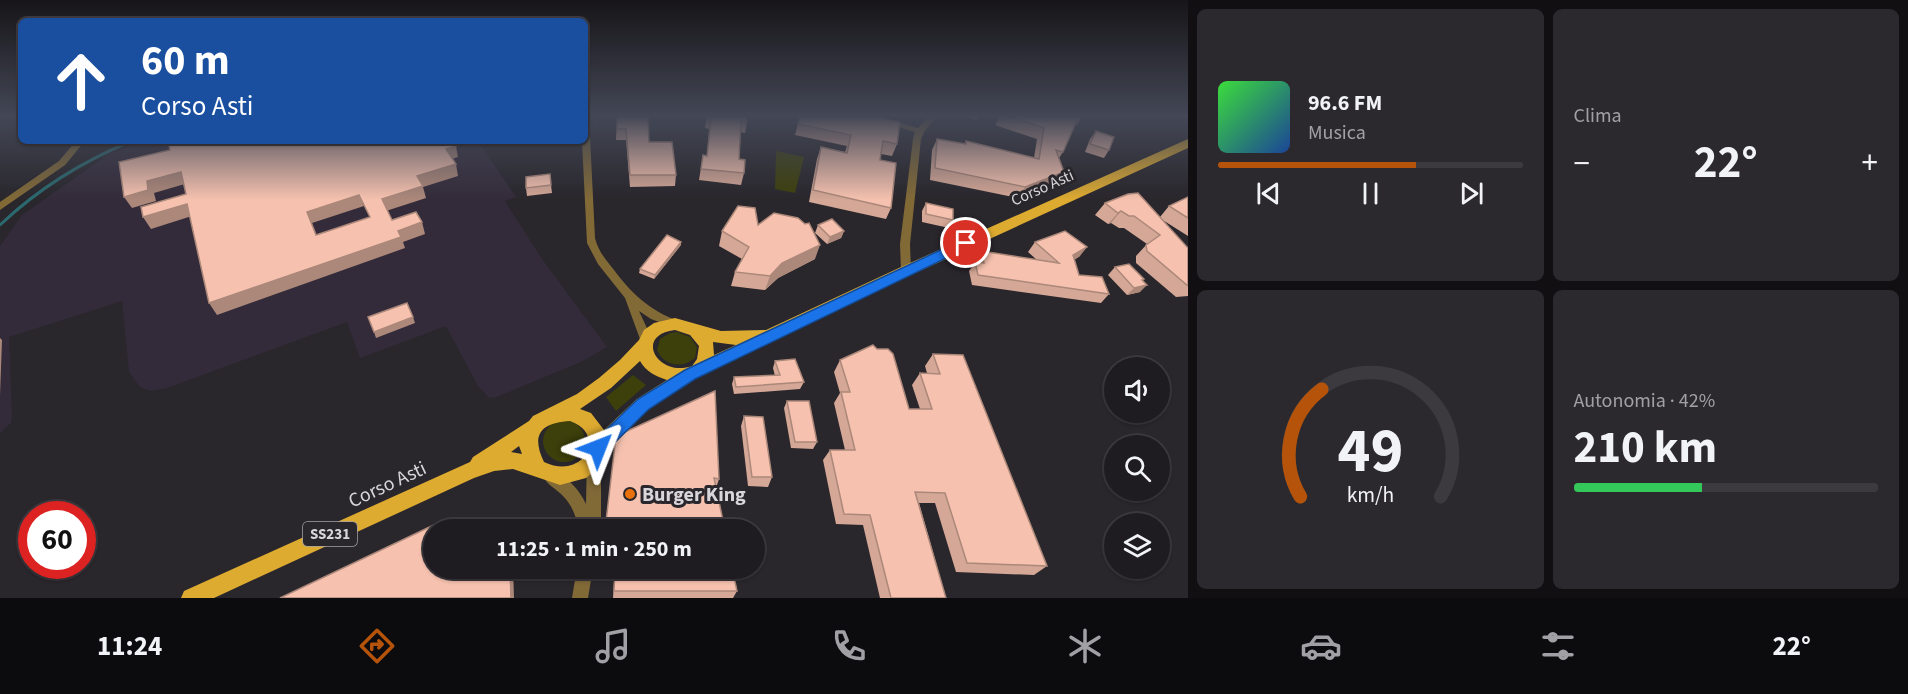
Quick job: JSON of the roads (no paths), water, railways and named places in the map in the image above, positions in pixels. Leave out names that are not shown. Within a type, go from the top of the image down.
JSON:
[{"type":"main road","name":"Corso Asti","points":[[596,454],[643,404],[695,372],[781,329],[1184,144]]},
{"type":"main road","name":"SS231","points":[[534,427],[540,421],[599,390],[627,364],[658,328],[675,324],[695,330]]},
{"type":"main road","name":"Corso Asti","points":[[695,330],[712,336],[739,339],[781,329]]},
{"type":"main road","points":[[646,342],[648,360],[661,372],[680,376],[695,372],[706,362],[707,345],[695,330]]},
{"type":"main road","points":[[554,414],[577,415],[586,420],[594,428],[598,438],[596,454]]},
{"type":"main road","name":"Corso Asti","points":[[470,471],[534,427]]},
{"type":"main road","points":[[534,427],[527,447],[530,458],[543,471]]},
{"type":"main road","name":"SS231","points":[[543,471],[569,476],[588,467],[596,454]]},
{"type":"main road","name":"Corso Asti","points":[[191,598],[470,471],[499,461],[517,461],[543,471]]},
{"type":"street","points":[[0,207],[62,163],[78,144]]},
{"type":"street","points":[[587,144],[592,245],[629,299],[646,342]]},
{"type":"street","points":[[906,271],[905,244],[918,144]]},
{"type":"street","points":[[629,299],[656,318],[675,324]]},
{"type":"street","points":[[593,519],[596,454]]},
{"type":"street","name":"Corso Asti","points":[[543,471],[567,487],[577,500],[583,519]]},
{"type":"street","points":[[580,598],[583,579]]},
{"type":"waterway","points":[[0,225],[46,187],[96,157],[125,144]]},
{"type":"place","name":"Burger King","points":[[630,494]]}]
